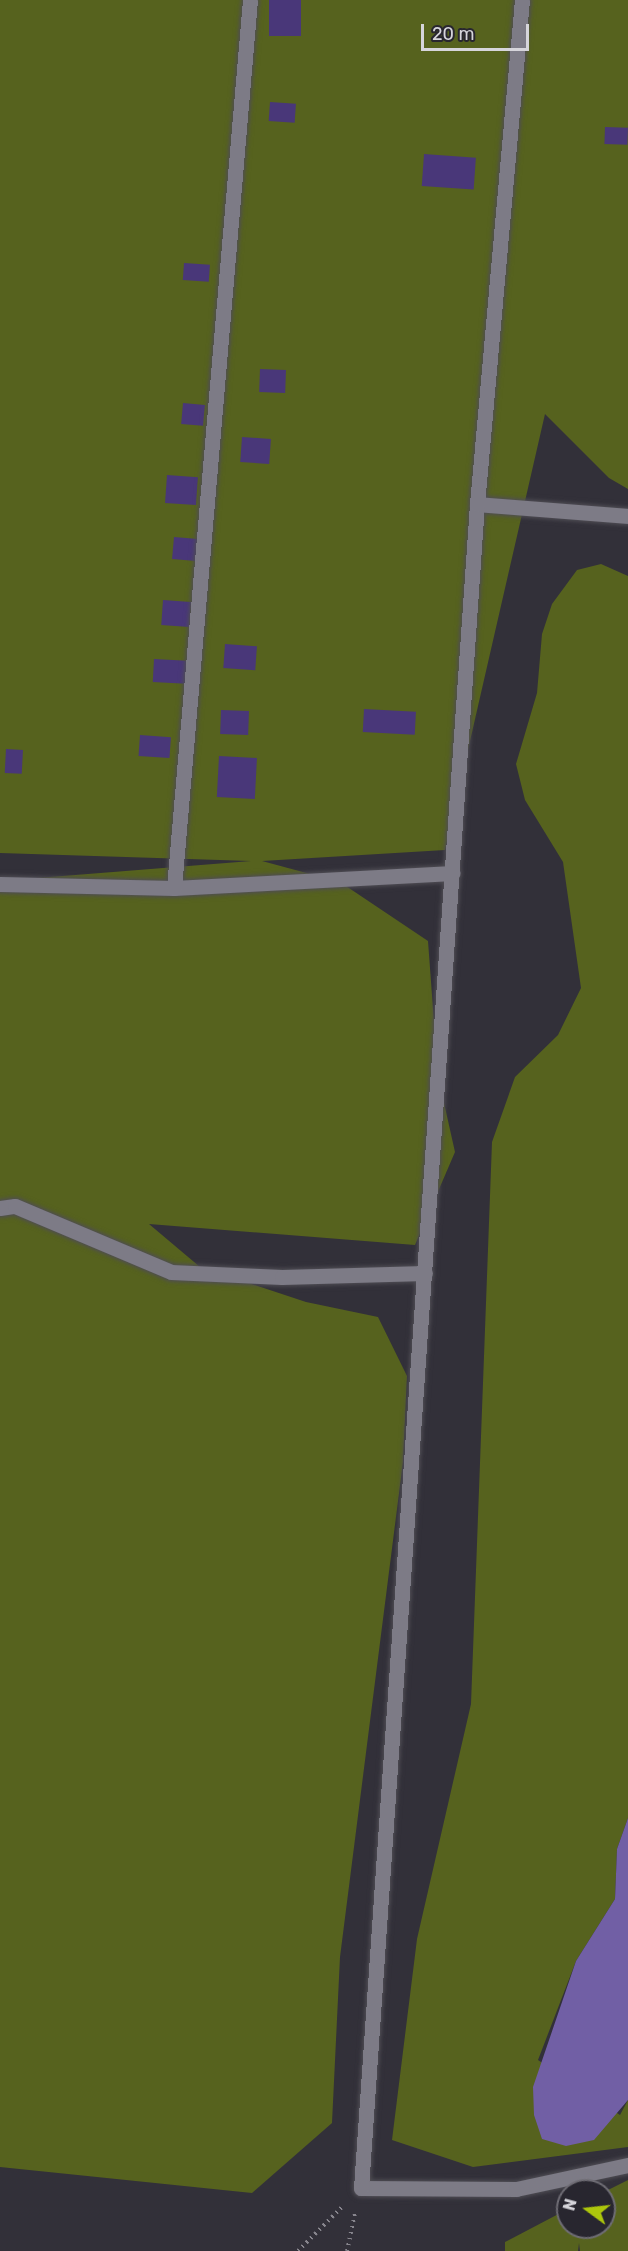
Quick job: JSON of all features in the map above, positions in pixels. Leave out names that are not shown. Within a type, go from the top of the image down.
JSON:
[{"type":"street","points":[[174,888],[250,0]]},
{"type":"street","points":[[522,0],[477,504],[426,1273],[361,2188],[516,2189],[628,2165]]},
{"type":"street","points":[[477,504],[628,516]]},
{"type":"street","points":[[0,884],[174,888],[453,873]]},
{"type":"street","points":[[0,1208],[15,1206],[171,1272],[282,1277],[426,1273]]},
{"type":"path","points":[[298,2251],[361,2188]]},
{"type":"path","points":[[347,2251],[361,2188]]},
{"type":"green space","points":[[0,0],[628,0],[628,489],[609,478],[545,414],[445,850],[262,861],[340,882],[428,941],[438,1076],[455,1152],[415,1245],[149,1224],[200,1267],[306,1302],[378,1317],[407,1376],[403,1462],[340,1957],[332,2123],[252,2193],[0,2167],[0,881],[251,861],[0,853]]},
{"type":"green space","points":[[601,564],[628,576],[628,1818],[617,1849],[615,1899],[576,1961],[538,2060],[620,2115],[628,2100],[628,2147],[473,2167],[392,2140],[417,1939],[471,1704],[492,1142],[515,1077],[558,1035],[581,988],[563,862],[525,800],[516,764],[537,693],[542,634],[552,604],[577,570]]},
{"type":"green space","points":[[628,2180],[628,2251],[580,2251],[579,2243],[578,2251],[505,2251],[505,2242],[556,2215],[556,2239],[616,2239],[616,2186]]},
{"type":"shaded area","points":[[628,1818],[628,2100],[594,2140],[566,2146],[542,2139],[534,2115],[533,2087],[576,1961],[615,1899],[617,1849]]},
{"type":"building","points":[[269,0],[301,0],[301,36],[269,36]]},
{"type":"building","points":[[270,102],[296,104],[295,123],[269,121]]},
{"type":"building","points":[[605,127],[628,128],[627,145],[604,144]]},
{"type":"building","points":[[424,154],[476,158],[474,190],[422,186]]},
{"type":"building","points":[[184,263],[210,265],[209,282],[183,280]]},
{"type":"building","points":[[260,369],[286,370],[285,393],[259,392]]},
{"type":"building","points":[[183,403],[205,405],[203,426],[181,424]]},
{"type":"building","points":[[242,437],[271,439],[269,464],[240,462]]},
{"type":"building","points":[[167,475],[198,477],[196,505],[165,503]]},
{"type":"building","points":[[174,537],[198,539],[196,561],[172,559]]},
{"type":"building","points":[[163,600],[191,602],[189,627],[161,625]]},
{"type":"building","points":[[225,644],[257,646],[255,670],[223,668]]},
{"type":"building","points":[[154,659],[187,661],[186,684],[153,682]]},
{"type":"building","points":[[364,709],[416,712],[415,735],[363,732]]},
{"type":"building","points":[[221,710],[249,711],[248,735],[220,734]]},
{"type":"building","points":[[140,735],[171,737],[169,758],[139,756]]},
{"type":"building","points":[[6,749],[23,750],[22,774],[5,773]]},
{"type":"building","points":[[219,756],[257,758],[255,799],[217,797]]}]
